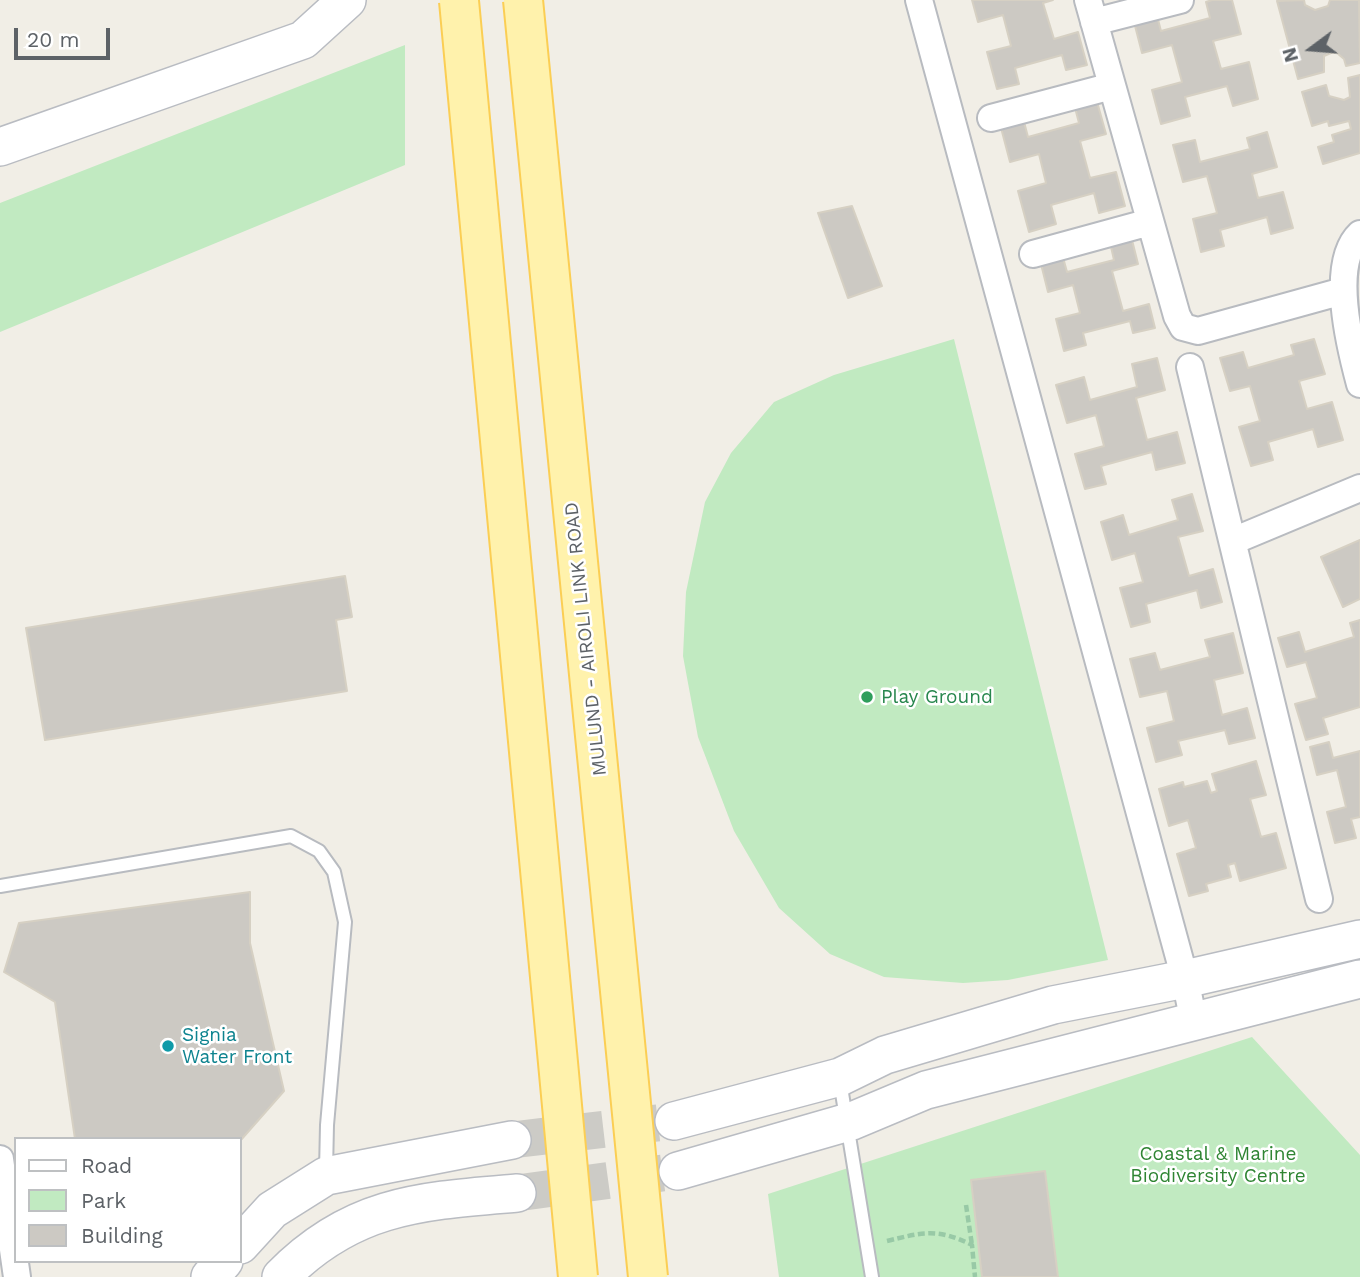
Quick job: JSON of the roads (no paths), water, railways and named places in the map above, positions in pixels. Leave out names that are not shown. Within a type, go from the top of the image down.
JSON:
[{"type":"main road","name":"MULUND - AIROLI LINK ROAD","points":[[523,0],[648,1277]]},
{"type":"main road","points":[[459,1],[578,1277]]},
{"type":"street","points":[[0,147],[303,40],[347,0]]},
{"type":"street","points":[[919,0],[1185,979],[1194,1022]]},
{"type":"street","points":[[1180,0],[1091,11],[1177,316],[1183,327],[1198,331],[1343,291]]},
{"type":"street","points":[[991,118],[1112,86]]},
{"type":"street","points":[[1033,254],[1150,222]]},
{"type":"street","points":[[1360,234],[1350,243],[1343,291],[1352,352],[1360,384]]},
{"type":"street","points":[[1190,368],[1319,899]]},
{"type":"street","points":[[1233,541],[1360,488]]},
{"type":"street","points":[[674,1121],[840,1077],[885,1055],[1053,1004],[1185,979],[1360,939]]},
{"type":"street","points":[[678,1171],[849,1122],[926,1090],[1360,979]]},
{"type":"street","points":[[242,1243],[272,1210],[326,1176],[512,1140]]},
{"type":"street","points":[[0,1159],[14,1256]]},
{"type":"street","points":[[281,1277],[306,1251],[352,1222],[419,1201],[517,1193]]},
{"type":"street","points":[[209,1277],[222,1263]]},
{"type":"lane","points":[[0,886],[291,836],[319,851],[334,872],[345,922],[327,1125],[326,1176]]},
{"type":"lane","points":[[840,1077],[872,1277]]},
{"type":"tunnel","points":[[512,1140],[674,1121]]},
{"type":"tunnel","points":[[517,1193],[670,1172]]},
{"type":"place","name":"Play Ground","points":[[867,697]]},
{"type":"place","name":"Signia Water Front","points":[[168,1046]]},
{"type":"park label","name":"Coastal & Marine Biodiversity Centre","points":[[1218,1165]]}]
